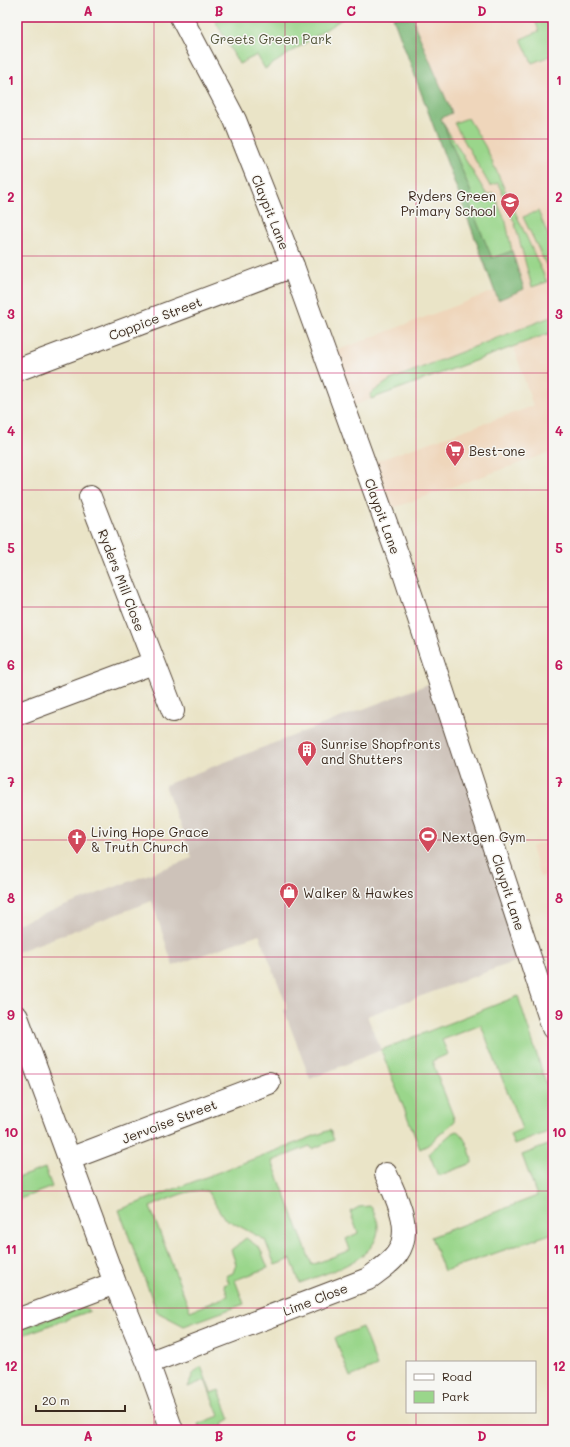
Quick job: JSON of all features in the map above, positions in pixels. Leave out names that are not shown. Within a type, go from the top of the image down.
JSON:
[{"type":"street","name":"Claypit Lane","points":[[181,17],[235,120],[293,266],[402,567],[553,1028]]},
{"type":"street","name":"Coppice Street","points":[[17,370],[293,266]]},
{"type":"street","name":"Ryders Mill Close","points":[[90,497],[153,663],[173,711]]},
{"type":"street","points":[[17,714],[153,663]]},
{"type":"street","points":[[17,1017],[115,1284],[148,1363],[172,1430]]},
{"type":"street","name":"Jervoise Street","points":[[69,1159],[269,1083]]},
{"type":"street","name":"Lime Close","points":[[148,1363],[368,1279],[385,1266],[397,1254],[403,1240],[403,1223],[400,1208],[386,1174]]},
{"type":"street","points":[[17,1320],[115,1284]]},
{"type":"shaded area","name":"Ryders Green Primary School","points":[[393,17],[553,17],[553,466],[548,453],[382,512],[365,465],[533,406],[513,345],[345,409],[325,355],[494,291]]},
{"type":"shaded area","points":[[439,680],[530,956],[367,1016],[381,1050],[310,1079],[284,1010],[288,1009],[259,934],[173,966],[152,901],[17,952],[17,924],[192,858],[165,785]]},
{"type":"shaded area","points":[[553,839],[553,873],[540,877],[531,847]]},
{"type":"green space","name":"Greets Green Park","points":[[213,17],[345,17],[265,69],[257,55],[239,64]]},
{"type":"green space","points":[[393,17],[414,17],[415,26],[452,113],[441,118],[474,200],[469,203],[492,258],[512,251],[524,289],[498,300]]},
{"type":"green space","points":[[534,17],[553,17],[553,62],[550,56],[532,63],[521,39],[539,31]]},
{"type":"green space","points":[[468,118],[485,146],[547,282],[532,287],[515,224],[498,183],[490,186],[454,123]]},
{"type":"green space","points":[[443,123],[487,195],[493,193],[506,222],[512,251],[492,259],[469,203],[474,200]]},
{"type":"green space","points":[[538,211],[553,247],[553,279],[523,217]]},
{"type":"green space","points":[[553,316],[553,332],[371,399],[370,394],[390,380]]},
{"type":"green space","points":[[518,996],[553,1105],[553,1130],[514,1145],[510,1134],[522,1129],[481,1025],[442,1040],[448,1054],[432,1061],[455,1121],[428,1145],[420,1149],[381,1050]]},
{"type":"green space","points":[[330,1130],[334,1140],[312,1149],[310,1146],[272,1161],[312,1265],[350,1250],[346,1239],[358,1233],[350,1212],[359,1207],[371,1206],[377,1221],[378,1226],[376,1238],[370,1248],[349,1264],[300,1283],[291,1259],[275,1265],[265,1240],[224,1218],[207,1191],[193,1191],[186,1193],[150,1207],[190,1311],[228,1296],[224,1285],[229,1283],[226,1276],[233,1273],[236,1264],[231,1250],[246,1238],[260,1248],[268,1268],[235,1280],[244,1304],[184,1326],[157,1312],[119,1210]]},
{"type":"green space","points":[[457,1131],[463,1137],[468,1146],[472,1163],[438,1176],[429,1153],[451,1134]]},
{"type":"green space","points":[[553,1143],[553,1233],[444,1271],[431,1237],[537,1196],[522,1155]]},
{"type":"green space","points":[[45,1168],[52,1187],[17,1200],[17,1178]]},
{"type":"green space","points":[[85,1306],[90,1311],[17,1337],[17,1330]]},
{"type":"green space","points":[[362,1327],[377,1366],[350,1377],[335,1338]]},
{"type":"green space","points":[[201,1366],[211,1393],[219,1390],[230,1419],[223,1423],[225,1430],[200,1430],[198,1424],[219,1416],[205,1380],[188,1387],[193,1374]]},
{"type":"place","name":"Ryders Green Primary School","points":[[510,219]]},
{"type":"place","name":"Best-one","points":[[455,467]]},
{"type":"place","name":"Sunrise Shopfronts and Shutters","points":[[307,767]]},
{"type":"place","name":"Nextgen Gym","points":[[428,853]]},
{"type":"place","name":"Living Hope Grace & Truth Church","points":[[77,855]]},
{"type":"place","name":"Walker & Hawkes","points":[[289,909]]}]
